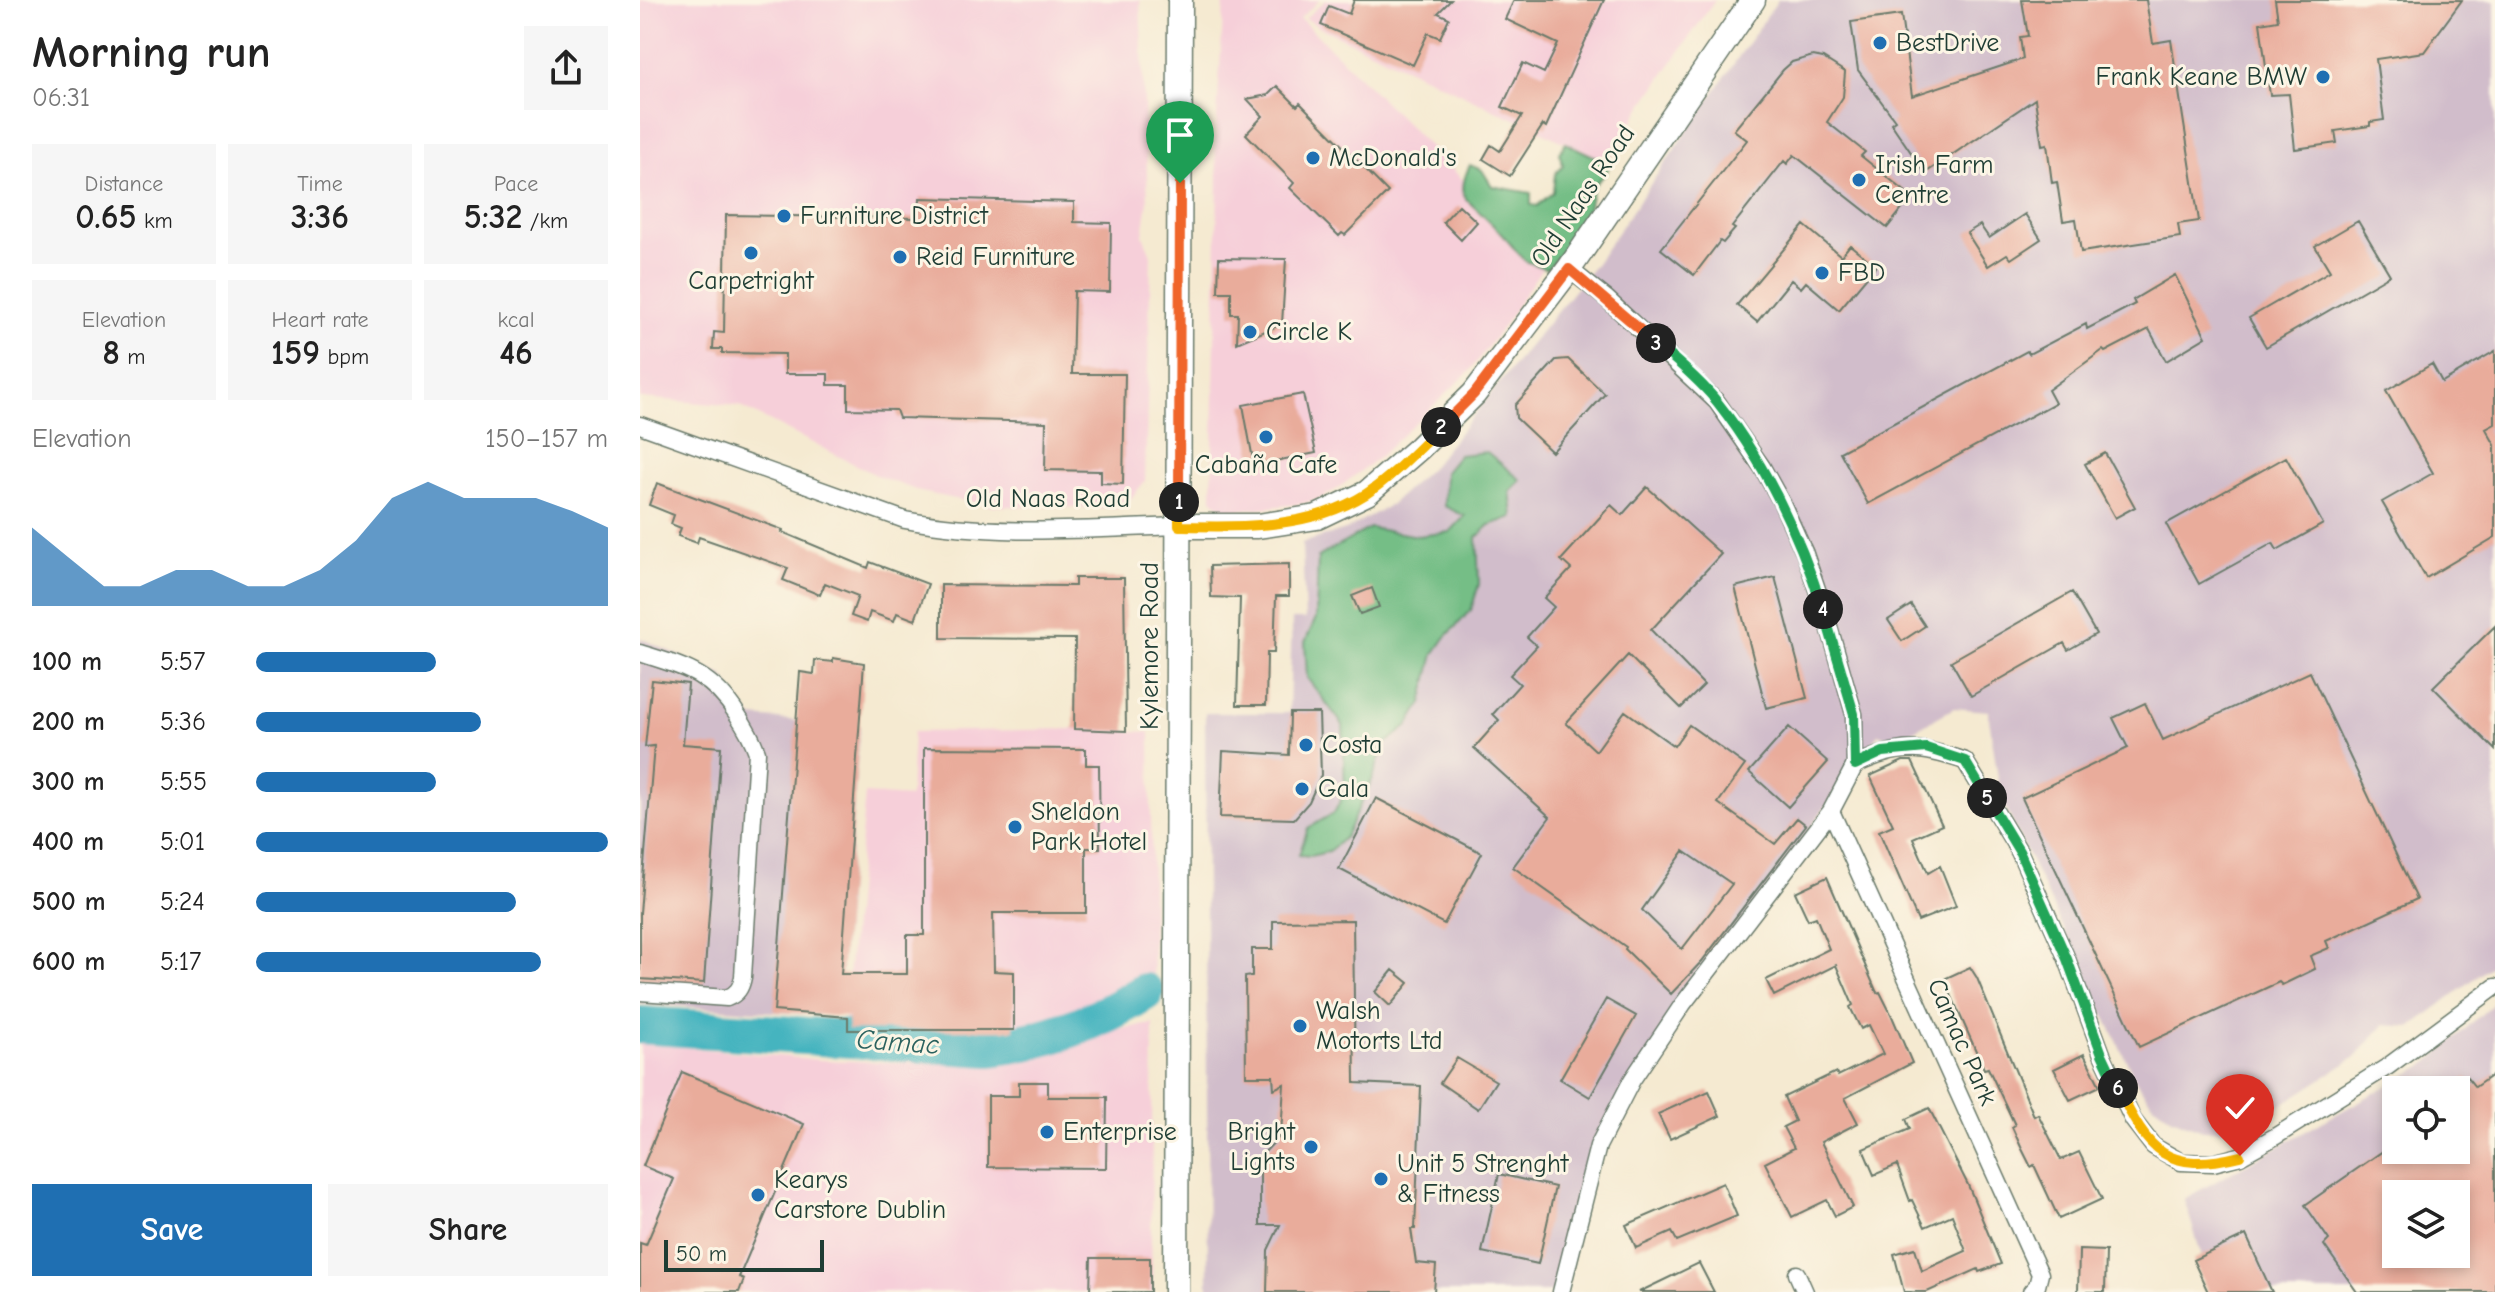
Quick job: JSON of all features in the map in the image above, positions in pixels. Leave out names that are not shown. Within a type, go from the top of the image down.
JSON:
[{"type":"main road","name":"Kylemore Road","points":[[1176,1292],[1180,0]]},
{"type":"main road","name":"Old Naas Road","points":[[1179,526],[1258,526],[1317,517],[1367,493],[1474,394],[1569,269],[1753,0]]},
{"type":"street","points":[[1561,1292],[1598,1146],[1632,1080],[1683,1004],[1831,811],[1855,765],[1854,714],[1826,616],[1805,554],[1769,479],[1717,402],[1676,361],[1569,269]]},
{"type":"street","name":"Old Naas Road","points":[[640,425],[872,509],[930,525],[1021,531],[1179,526]]},
{"type":"street","points":[[640,653],[685,667],[712,683],[726,696],[757,752],[743,977],[739,989],[727,998],[640,992]]},
{"type":"street","points":[[1855,765],[1883,752],[1926,748],[1965,761],[2019,851],[2067,959],[2102,1054],[2133,1120],[2153,1146],[2181,1162],[2213,1163],[2240,1156],[2276,1136],[2387,1067],[2495,987]]},
{"type":"street","name":"Camac Park","points":[[1831,811],[2040,1274],[2038,1290]]},
{"type":"street","points":[[1797,1274],[1805,1292]]},
{"type":"shaded area","points":[[640,0],[1140,0],[1148,201],[1143,235],[1151,255],[1145,481],[1123,508],[991,506],[921,492],[878,476],[739,406],[640,398]]},
{"type":"shaded area","points":[[1224,0],[1320,0],[1300,18],[1546,262],[1469,372],[1378,458],[1319,499],[1301,504],[1226,511],[1212,499],[1218,177],[1215,149]]},
{"type":"shaded area","points":[[1326,0],[1715,0],[1642,106],[1608,163],[1305,18]]},
{"type":"shaded area","points":[[1778,0],[2495,0],[2495,963],[2411,1027],[2384,1025],[2356,1057],[2259,1119],[2232,1130],[2203,1130],[2172,1118],[2153,1104],[2137,1083],[2001,798],[1988,711],[1954,708],[1895,741],[1878,734],[1683,1004],[1598,1146],[1561,1292],[1208,1292],[1205,713],[1289,713],[1292,619],[1305,619],[1302,543],[1346,530],[1390,505],[1431,468],[1594,266]]},
{"type":"shaded area","points":[[640,638],[722,675],[752,717],[860,726],[838,1016],[640,1004]]},
{"type":"shaded area","points":[[1074,729],[1150,732],[1153,981],[1011,1036],[843,1034],[865,794],[910,797],[913,732]]},
{"type":"shaded area","points":[[2495,1002],[2495,1292],[2213,1292],[2184,1199],[2382,1089],[2382,1164],[2470,1164],[2470,1076],[2405,1076],[2428,1063]]},
{"type":"shaded area","points":[[1153,1024],[1153,1292],[640,1292],[640,1043],[820,1060],[984,1065],[1018,1061],[1096,1032]]},
{"type":"green space","points":[[1566,143],[1608,163],[1608,168],[1595,184],[1579,228],[1547,269],[1525,261],[1466,199],[1464,182],[1470,165],[1482,170],[1492,186],[1531,193],[1531,205],[1537,206],[1553,192],[1555,174],[1563,165],[1559,153]]},
{"type":"green space","points":[[1487,452],[1521,480],[1510,491],[1513,517],[1490,525],[1477,537],[1479,584],[1471,610],[1434,654],[1422,703],[1408,726],[1384,745],[1372,780],[1345,837],[1328,852],[1299,855],[1308,828],[1334,813],[1345,792],[1343,725],[1307,678],[1305,642],[1316,618],[1318,557],[1370,528],[1418,536],[1450,532],[1465,516],[1444,506],[1445,472],[1459,455]]},
{"type":"building","points":[[1354,0],[1451,0],[1438,13],[1449,18],[1440,38],[1428,33],[1413,65],[1321,25],[1329,6],[1349,14]]},
{"type":"building","points":[[1514,0],[1604,0],[1546,127],[1543,125],[1510,176],[1483,159],[1491,145],[1500,151],[1522,116],[1502,107],[1523,63],[1544,73],[1558,44],[1505,19]]},
{"type":"building","points":[[2022,0],[2146,0],[2153,43],[2171,40],[2199,221],[2178,224],[2180,237],[2081,252],[2076,219],[2063,221],[2057,182],[2052,183],[2047,144],[2042,145],[2035,99],[1925,173],[1891,123],[1895,120],[1858,70],[1851,22],[1901,15],[1912,96],[2023,59],[2020,37],[2028,36]]},
{"type":"building","name":"Frank Keane BMW","points":[[2275,0],[2462,0],[2424,52],[2376,59],[2384,120],[2370,122],[2370,126],[2335,131],[2337,143],[2295,149],[2289,94],[2270,95],[2260,23],[2278,20]]},
{"type":"building","name":"Irish Farm Centre","points":[[1813,56],[1823,58],[1845,72],[1843,97],[1827,122],[1865,152],[1861,156],[1912,197],[1887,228],[1794,155],[1787,164],[1784,161],[1732,227],[1735,229],[1723,243],[1720,241],[1694,275],[1661,249],[1747,140],[1734,130],[1783,70],[1792,62]]},
{"type":"building","name":"McDonald's","points":[[1277,86],[1297,106],[1300,103],[1388,192],[1345,235],[1342,233],[1339,236],[1290,188],[1294,183],[1246,134],[1263,116],[1247,99],[1268,95]]},
{"type":"building","points":[[920,198],[1074,202],[1074,222],[1111,223],[1110,292],[1074,291],[1072,374],[1125,374],[1123,484],[1101,483],[1101,471],[1045,470],[1046,422],[899,418],[896,410],[848,409],[848,385],[828,385],[828,374],[785,374],[785,354],[722,353],[722,349],[713,349],[714,332],[724,333],[726,215],[919,218]]},
{"type":"building","points":[[1459,205],[1477,222],[1461,240],[1443,222]]},
{"type":"building","points":[[2025,214],[2041,239],[2011,259],[2007,254],[1988,266],[1967,233],[1980,225],[1989,238]]},
{"type":"building","points":[[2358,221],[2390,275],[2266,347],[2249,318],[2330,271],[2315,246]]},
{"type":"building","name":"FBD","points":[[1804,225],[1841,256],[1850,245],[1876,266],[1839,310],[1806,282],[1801,288],[1791,280],[1757,322],[1737,305]]},
{"type":"building","points":[[1219,258],[1286,259],[1282,324],[1237,343],[1238,314],[1231,314],[1231,292],[1218,292]]},
{"type":"building","points":[[2175,275],[2206,337],[2166,361],[2149,329],[2105,352],[2103,350],[2048,390],[2055,403],[1868,504],[1840,452],[2027,351],[2029,354],[2086,324],[2087,329],[2135,304],[2133,300]]},
{"type":"building","points":[[2495,351],[2495,424],[2486,429],[2495,445],[2495,537],[2426,578],[2382,502],[2433,473],[2386,391],[2432,364],[2442,382]]},
{"type":"building","points":[[1568,359],[1605,394],[1552,452],[1516,418],[1515,405],[1556,360]]},
{"type":"building","points":[[1303,394],[1316,453],[1254,465],[1243,405]]},
{"type":"building","points":[[2105,453],[2135,507],[2115,518],[2085,464]]},
{"type":"building","points":[[2286,457],[2323,524],[2277,550],[2273,543],[2199,584],[2166,524]]},
{"type":"building","points":[[657,483],[783,530],[868,568],[870,562],[928,584],[915,620],[897,613],[894,621],[870,612],[867,622],[851,616],[858,596],[825,583],[820,595],[783,580],[788,568],[699,537],[697,543],[678,536],[681,528],[671,524],[674,515],[649,505]]},
{"type":"building","points":[[1647,487],[1721,554],[1651,630],[1704,685],[1681,708],[1628,655],[1566,723],[1596,751],[1625,711],[1674,746],[1689,725],[1745,765],[1718,803],[1775,844],[1797,818],[1806,825],[1702,961],[1671,994],[1626,947],[1513,867],[1550,817],[1474,748],[1499,720],[1493,714],[1520,684],[1510,675],[1537,646],[1527,637],[1554,607],[1544,598],[1571,569],[1561,560],[1611,505],[1622,515]],"holes":[[[1684,851],[1732,884],[1682,949],[1642,910]]]},
{"type":"building","points":[[1289,564],[1289,596],[1276,596],[1274,653],[1267,653],[1266,705],[1237,705],[1240,598],[1211,597],[1210,566]]},
{"type":"building","points":[[1775,577],[1807,698],[1766,708],[1735,587]]},
{"type":"building","points":[[1075,578],[1124,578],[1126,731],[1074,729],[1075,639],[941,638],[941,585],[1075,586]]},
{"type":"building","points":[[1372,588],[1379,607],[1360,614],[1352,596]]},
{"type":"building","points":[[2072,592],[2096,634],[2068,650],[2064,643],[1971,696],[1951,661]]},
{"type":"building","points":[[1911,605],[1925,626],[1902,641],[1888,620]]},
{"type":"building","points":[[2495,626],[2495,750],[2433,687]]},
{"type":"building","points":[[833,658],[864,663],[841,974],[907,974],[907,935],[924,935],[924,748],[1086,749],[1086,765],[1099,765],[1100,848],[1086,848],[1086,913],[993,913],[994,971],[1014,972],[1014,1030],[848,1030],[848,1017],[774,1011],[800,672],[814,674],[815,660],[833,662]]},
{"type":"building","points":[[2310,672],[2417,899],[2326,941],[2329,948],[2310,956],[2315,969],[2282,985],[2279,982],[2139,1047],[2022,798],[2128,748],[2113,718],[2145,703],[2163,740]]},
{"type":"building","points":[[652,680],[688,684],[683,744],[721,747],[704,983],[640,979],[640,913],[654,746],[645,747]]},
{"type":"building","points":[[1290,713],[1319,713],[1321,775],[1309,802],[1294,819],[1220,817],[1223,751],[1289,755]]},
{"type":"building","points":[[1789,727],[1828,762],[1788,807],[1749,772]]},
{"type":"building","points":[[1903,761],[1912,761],[1942,825],[1913,838],[1928,873],[1940,866],[1956,906],[1918,921],[1879,831],[1893,825],[1870,776]]},
{"type":"building","points":[[1376,798],[1482,853],[1444,924],[1339,869]]},
{"type":"building","points":[[1827,877],[1877,993],[1880,992],[1891,1014],[1912,1063],[1845,1098],[1858,1123],[1821,1142],[1853,1207],[1835,1216],[1827,1200],[1792,1217],[1765,1163],[1794,1148],[1783,1127],[1795,1121],[1784,1097],[1883,1054],[1869,1025],[1861,1029],[1836,965],[1774,996],[1766,980],[1829,949],[1816,917],[1808,920],[1795,892]]},
{"type":"building","points":[[1353,920],[1355,1083],[1421,1086],[1415,1229],[1411,1229],[1416,1263],[1436,1265],[1434,1292],[1267,1292],[1268,1250],[1280,1225],[1260,1225],[1260,1157],[1281,1135],[1284,1084],[1274,1089],[1273,1076],[1246,1076],[1245,977],[1252,976],[1252,949],[1273,949],[1273,921]]},
{"type":"building","points":[[1970,967],[2034,1116],[2038,1114],[2061,1160],[2079,1152],[2102,1199],[2059,1219],[2034,1165],[2031,1167],[2021,1147],[2012,1127],[2015,1125],[1988,1068],[1984,1069],[1944,979]]},
{"type":"building","points":[[1393,970],[1409,983],[1390,1006],[1375,992]]},
{"type":"building","points":[[1606,999],[1636,1016],[1590,1097],[1560,1079]]},
{"type":"building","points":[[2084,1054],[2100,1086],[2070,1100],[2054,1069]]},
{"type":"building","points":[[1457,1058],[1496,1081],[1478,1109],[1440,1083]]},
{"type":"building","points":[[682,1072],[804,1124],[739,1277],[744,1279],[739,1292],[640,1292],[640,1243],[646,1245],[674,1179],[643,1166]]},
{"type":"building","points":[[2495,1073],[2495,1292],[2357,1292],[2324,1245],[2329,1240],[2305,1205],[2382,1152],[2382,1164],[2470,1164],[2470,1081],[2475,1087]]},
{"type":"building","name":"Enterprise","points":[[1019,1082],[1048,1082],[1048,1097],[1107,1097],[1106,1168],[988,1167],[988,1096],[1019,1096]]},
{"type":"building","points":[[1709,1091],[1720,1116],[1670,1139],[1658,1114]]},
{"type":"building","points":[[1929,1108],[1968,1185],[2001,1264],[1979,1272],[1978,1269],[1927,1292],[1904,1292],[1894,1254],[1915,1248],[1922,1271],[1966,1251],[1952,1215],[1925,1227],[1910,1201],[1897,1165],[1874,1175],[1863,1149],[1910,1129],[1906,1119]]},
{"type":"building","points":[[1499,1174],[1555,1187],[1538,1264],[1482,1252]]},
{"type":"building","points":[[1723,1183],[1737,1216],[1677,1241],[1672,1232],[1636,1248],[1626,1225]]},
{"type":"building","points":[[2246,1235],[2272,1292],[2208,1292],[2193,1260]]},
{"type":"building","points":[[2079,1250],[2106,1251],[2105,1292],[2078,1292]]},
{"type":"building","points":[[1091,1258],[1150,1258],[1150,1292],[1090,1292]]},
{"type":"building","points":[[1699,1263],[1714,1292],[1639,1292]]},
{"type":"waterway","name":"Camac","points":[[640,1025],[989,1048],[1030,1041],[1070,1029],[1109,1013],[1145,992]]},
{"type":"place","name":"BestDrive","points":[[1880,43]]},
{"type":"place","name":"Frank Keane BMW","points":[[2323,77]]},
{"type":"place","name":"McDonald's","points":[[1313,158]]},
{"type":"place","name":"Irish Farm Centre","points":[[1859,180]]},
{"type":"place","name":"Furniture District","points":[[784,216]]},
{"type":"place","name":"Carpetright","points":[[751,253]]},
{"type":"place","name":"Reid Furniture","points":[[900,257]]},
{"type":"place","name":"FBD","points":[[1822,273]]},
{"type":"place","name":"Circle K","points":[[1250,332]]},
{"type":"place","name":"Cabaña Cafe","points":[[1266,437]]},
{"type":"place","name":"Costa","points":[[1306,745]]},
{"type":"place","name":"Gala","points":[[1302,789]]},
{"type":"place","name":"Sheldon Park Hotel","points":[[1015,827]]},
{"type":"place","name":"Walsh Motorts Ltd","points":[[1300,1026]]},
{"type":"place","name":"Enterprise","points":[[1047,1132]]},
{"type":"place","name":"Bright Lights","points":[[1311,1147]]},
{"type":"place","name":"Unit 5 Strenght & Fitness","points":[[1381,1179]]},
{"type":"place","name":"Kearys Carstore Dublin","points":[[758,1195]]},
{"type":"route","points":[[1180,183],[1179,526],[1258,526],[1317,517],[1367,493],[1474,394],[1569,269],[1676,361],[1717,402],[1762,467],[1805,554],[1826,616],[1854,714],[1855,765],[1883,752],[1926,748],[1965,761],[2019,851],[2067,959],[2102,1054],[2133,1120],[2153,1146],[2181,1162],[2213,1163],[2240,1156]]}]
